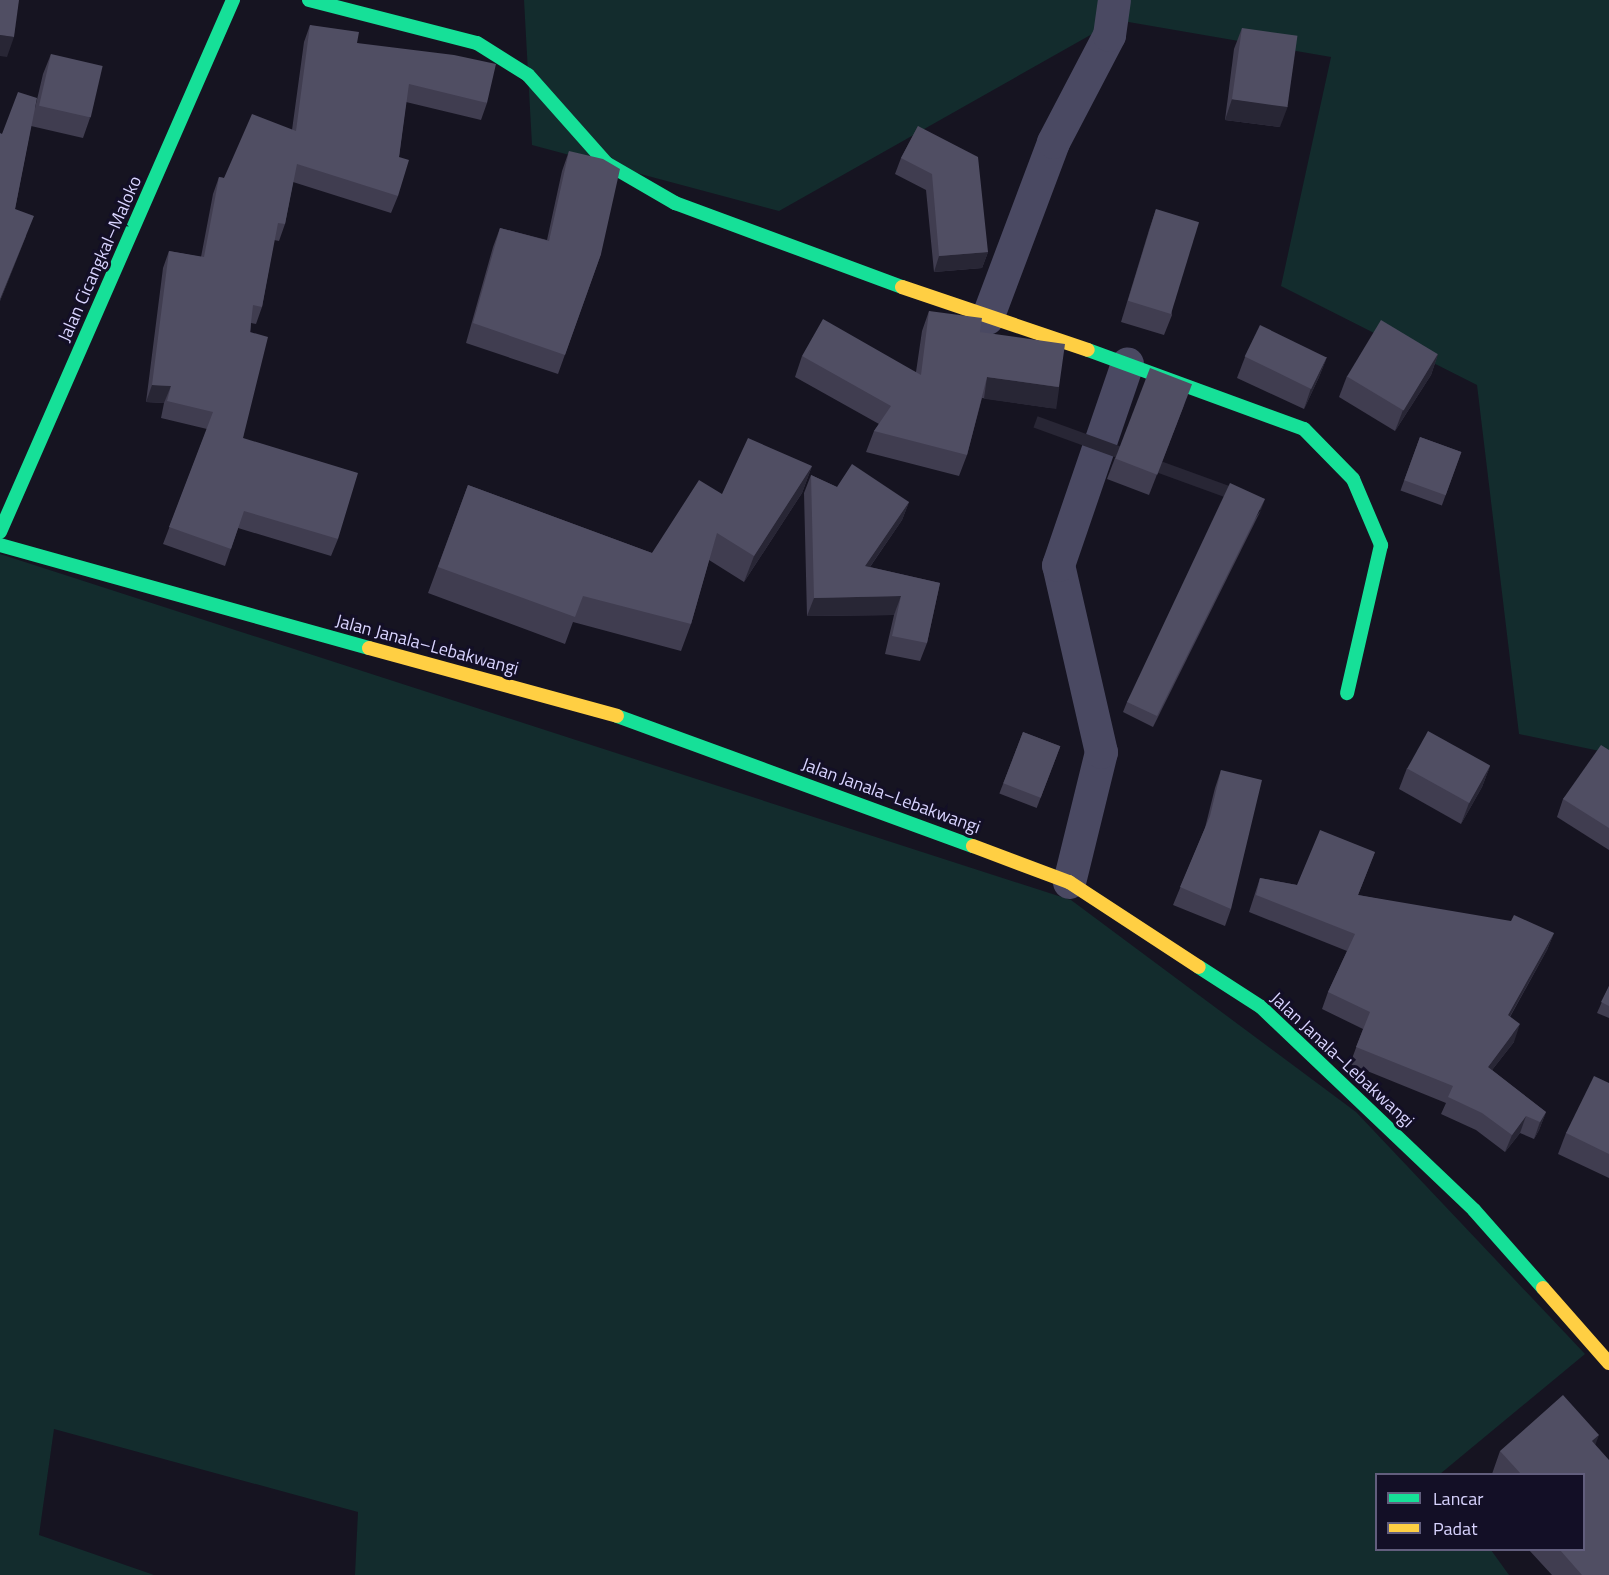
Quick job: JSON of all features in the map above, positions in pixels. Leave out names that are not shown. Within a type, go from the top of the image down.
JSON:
[{"type":"street","name":"Jalan Cicangkal–Maloko","points":[[0,532],[233,0]]},
{"type":"street","points":[[309,0],[477,43],[528,75],[606,163],[675,203],[987,318],[1127,363],[1304,429],[1353,479],[1381,545],[1347,693]]},
{"type":"street","points":[[987,318],[1053,142],[1109,35],[1114,0]]},
{"type":"street","points":[[1069,882],[1101,752],[1058,565],[1127,363]]},
{"type":"street","name":"Jalan Janala–Lebakwangi","points":[[0,546],[634,721],[1069,882],[1261,1007],[1474,1210],[1609,1363]]},
{"type":"green space","points":[[524,0],[1609,0],[1609,753],[1519,734],[1477,385],[1281,286],[1331,57],[1117,20],[779,211],[532,145]]},
{"type":"green space","points":[[0,554],[1071,900],[1356,1112],[1585,1354],[1441,1473],[1375,1473],[1375,1551],[1492,1551],[1509,1575],[355,1575],[358,1512],[54,1429],[39,1535],[154,1575],[0,1575]]},
{"type":"building","points":[[0,0],[19,0],[14,37],[0,35]]},
{"type":"building","points":[[310,25],[359,32],[357,43],[454,55],[496,64],[487,103],[409,84],[399,157],[409,160],[398,196],[297,164],[285,224],[278,223],[262,307],[253,305],[250,332],[268,337],[243,438],[358,473],[338,539],[244,511],[231,549],[169,527],[213,412],[167,401],[171,386],[152,385],[169,251],[204,257],[219,177],[224,178],[252,114],[296,131]]},
{"type":"building","points":[[1242,28],[1297,36],[1287,107],[1232,99]]},
{"type":"building","points":[[51,54],[103,66],[91,118],[39,106]]},
{"type":"building","points":[[18,92],[37,98],[15,209],[34,216],[0,299],[0,133],[2,134]]},
{"type":"building","points":[[918,126],[978,157],[988,252],[939,256],[932,174],[901,158]]},
{"type":"building","points":[[569,151],[603,159],[620,169],[601,254],[565,355],[473,323],[500,228],[549,241]]},
{"type":"building","points":[[1156,209],[1199,222],[1171,314],[1128,301]]},
{"type":"building","points":[[929,311],[982,318],[980,332],[1065,344],[1059,387],[987,377],[967,455],[874,431],[891,406],[802,356],[823,319],[921,375]]},
{"type":"building","points":[[1381,320],[1438,354],[1404,411],[1347,377]]},
{"type":"building","points":[[1260,325],[1327,357],[1311,389],[1245,356]]},
{"type":"building","points":[[1150,368],[1192,384],[1157,475],[1115,459]]},
{"type":"building","points":[[1420,437],[1461,452],[1446,495],[1404,480]]},
{"type":"building","points":[[748,438],[812,466],[754,556],[717,533],[691,624],[583,596],[575,617],[438,567],[468,485],[652,553],[699,480],[722,494]]},
{"type":"building","points":[[852,464],[909,502],[865,566],[940,583],[927,643],[892,636],[901,596],[814,598],[811,475],[837,487]]},
{"type":"building","points":[[1230,483],[1265,499],[1157,716],[1127,702]]},
{"type":"building","points":[[1428,731],[1490,765],[1469,803],[1407,769]]},
{"type":"building","points":[[1023,732],[1060,746],[1041,798],[1003,783]]},
{"type":"building","points":[[1601,745],[1609,750],[1609,828],[1563,799]]},
{"type":"building","points":[[1221,770],[1262,780],[1231,909],[1180,887],[1210,816]]},
{"type":"building","points":[[1320,830],[1375,852],[1358,895],[1511,921],[1514,915],[1554,933],[1508,1015],[1520,1024],[1488,1067],[1546,1112],[1540,1122],[1526,1116],[1512,1135],[1482,1113],[1448,1097],[1453,1086],[1356,1047],[1370,1012],[1328,992],[1355,934],[1256,895],[1260,878],[1297,885]]},
{"type":"building","points":[[1609,986],[1609,1006],[1601,1002]]},
{"type":"building","points":[[1594,1076],[1609,1083],[1609,1154],[1566,1133]]},
{"type":"building","points":[[1563,1395],[1599,1435],[1592,1441],[1609,1460],[1609,1575],[1582,1575],[1561,1551],[1585,1551],[1585,1473],[1520,1473],[1500,1451]]},
{"type":"traffic: fast","points":[[0,532],[233,0]]},
{"type":"traffic: fast","points":[[309,0],[477,43],[528,75],[606,163],[675,203],[902,287]]},
{"type":"traffic: fast","points":[[1088,350],[1304,429],[1353,479],[1381,545],[1347,693]]},
{"type":"traffic: fast","points":[[0,545],[369,648]]},
{"type":"traffic: fast","points":[[617,716],[973,846]]},
{"type":"traffic: fast","points":[[1199,967],[1261,1007],[1474,1210],[1543,1288]]},
{"type":"traffic: slow","points":[[902,287],[1088,350]]},
{"type":"traffic: slow","points":[[369,648],[617,716]]},
{"type":"traffic: slow","points":[[973,846],[1069,882],[1199,967]]},
{"type":"traffic: slow","points":[[1543,1288],[1609,1363]]}]
